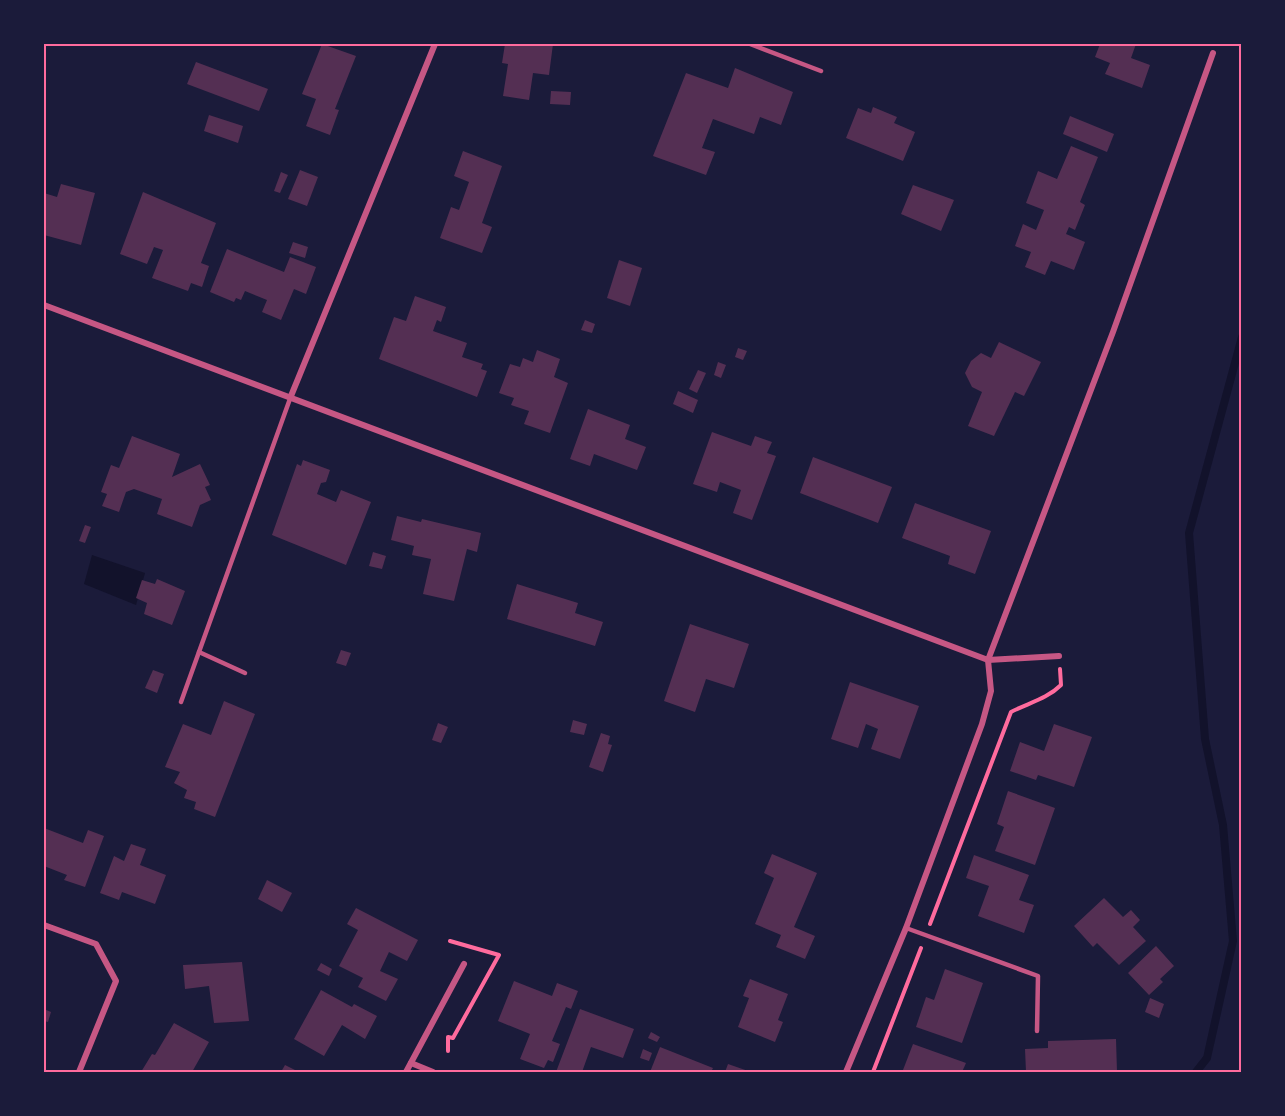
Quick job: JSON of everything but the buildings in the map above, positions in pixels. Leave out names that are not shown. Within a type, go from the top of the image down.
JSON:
[{"type":"street","points":[[291,396],[435,44]]},
{"type":"street","points":[[846,1072],[906,928],[982,724],[991,691],[988,660],[1113,332],[1213,53]]},
{"type":"street","points":[[44,305],[988,660],[1059,656]]},
{"type":"street","points":[[44,925],[96,944],[116,981],[79,1072]]},
{"type":"street","points":[[406,1072],[464,964]]},
{"type":"street","points":[[411,1063],[433,1072]]},
{"type":"lane","points":[[750,44],[821,71]]},
{"type":"lane","points":[[181,702],[291,396]]},
{"type":"lane","points":[[199,652],[245,673]]},
{"type":"lane","points":[[906,928],[1038,976],[1037,1031]]},
{"type":"path","points":[[873,1072],[1011,712],[1036,699],[1050,696],[1061,685],[1059,656]]},
{"type":"path","points":[[448,1051],[448,1037],[453,1038],[499,955],[450,941]]},
{"type":"shaded area","points":[[92,555],[145,573],[136,605],[84,584]]},
{"type":"waterway","points":[[1196,1072],[1207,1058],[1233,941],[1223,825],[1205,739],[1189,533],[1242,337]]}]
